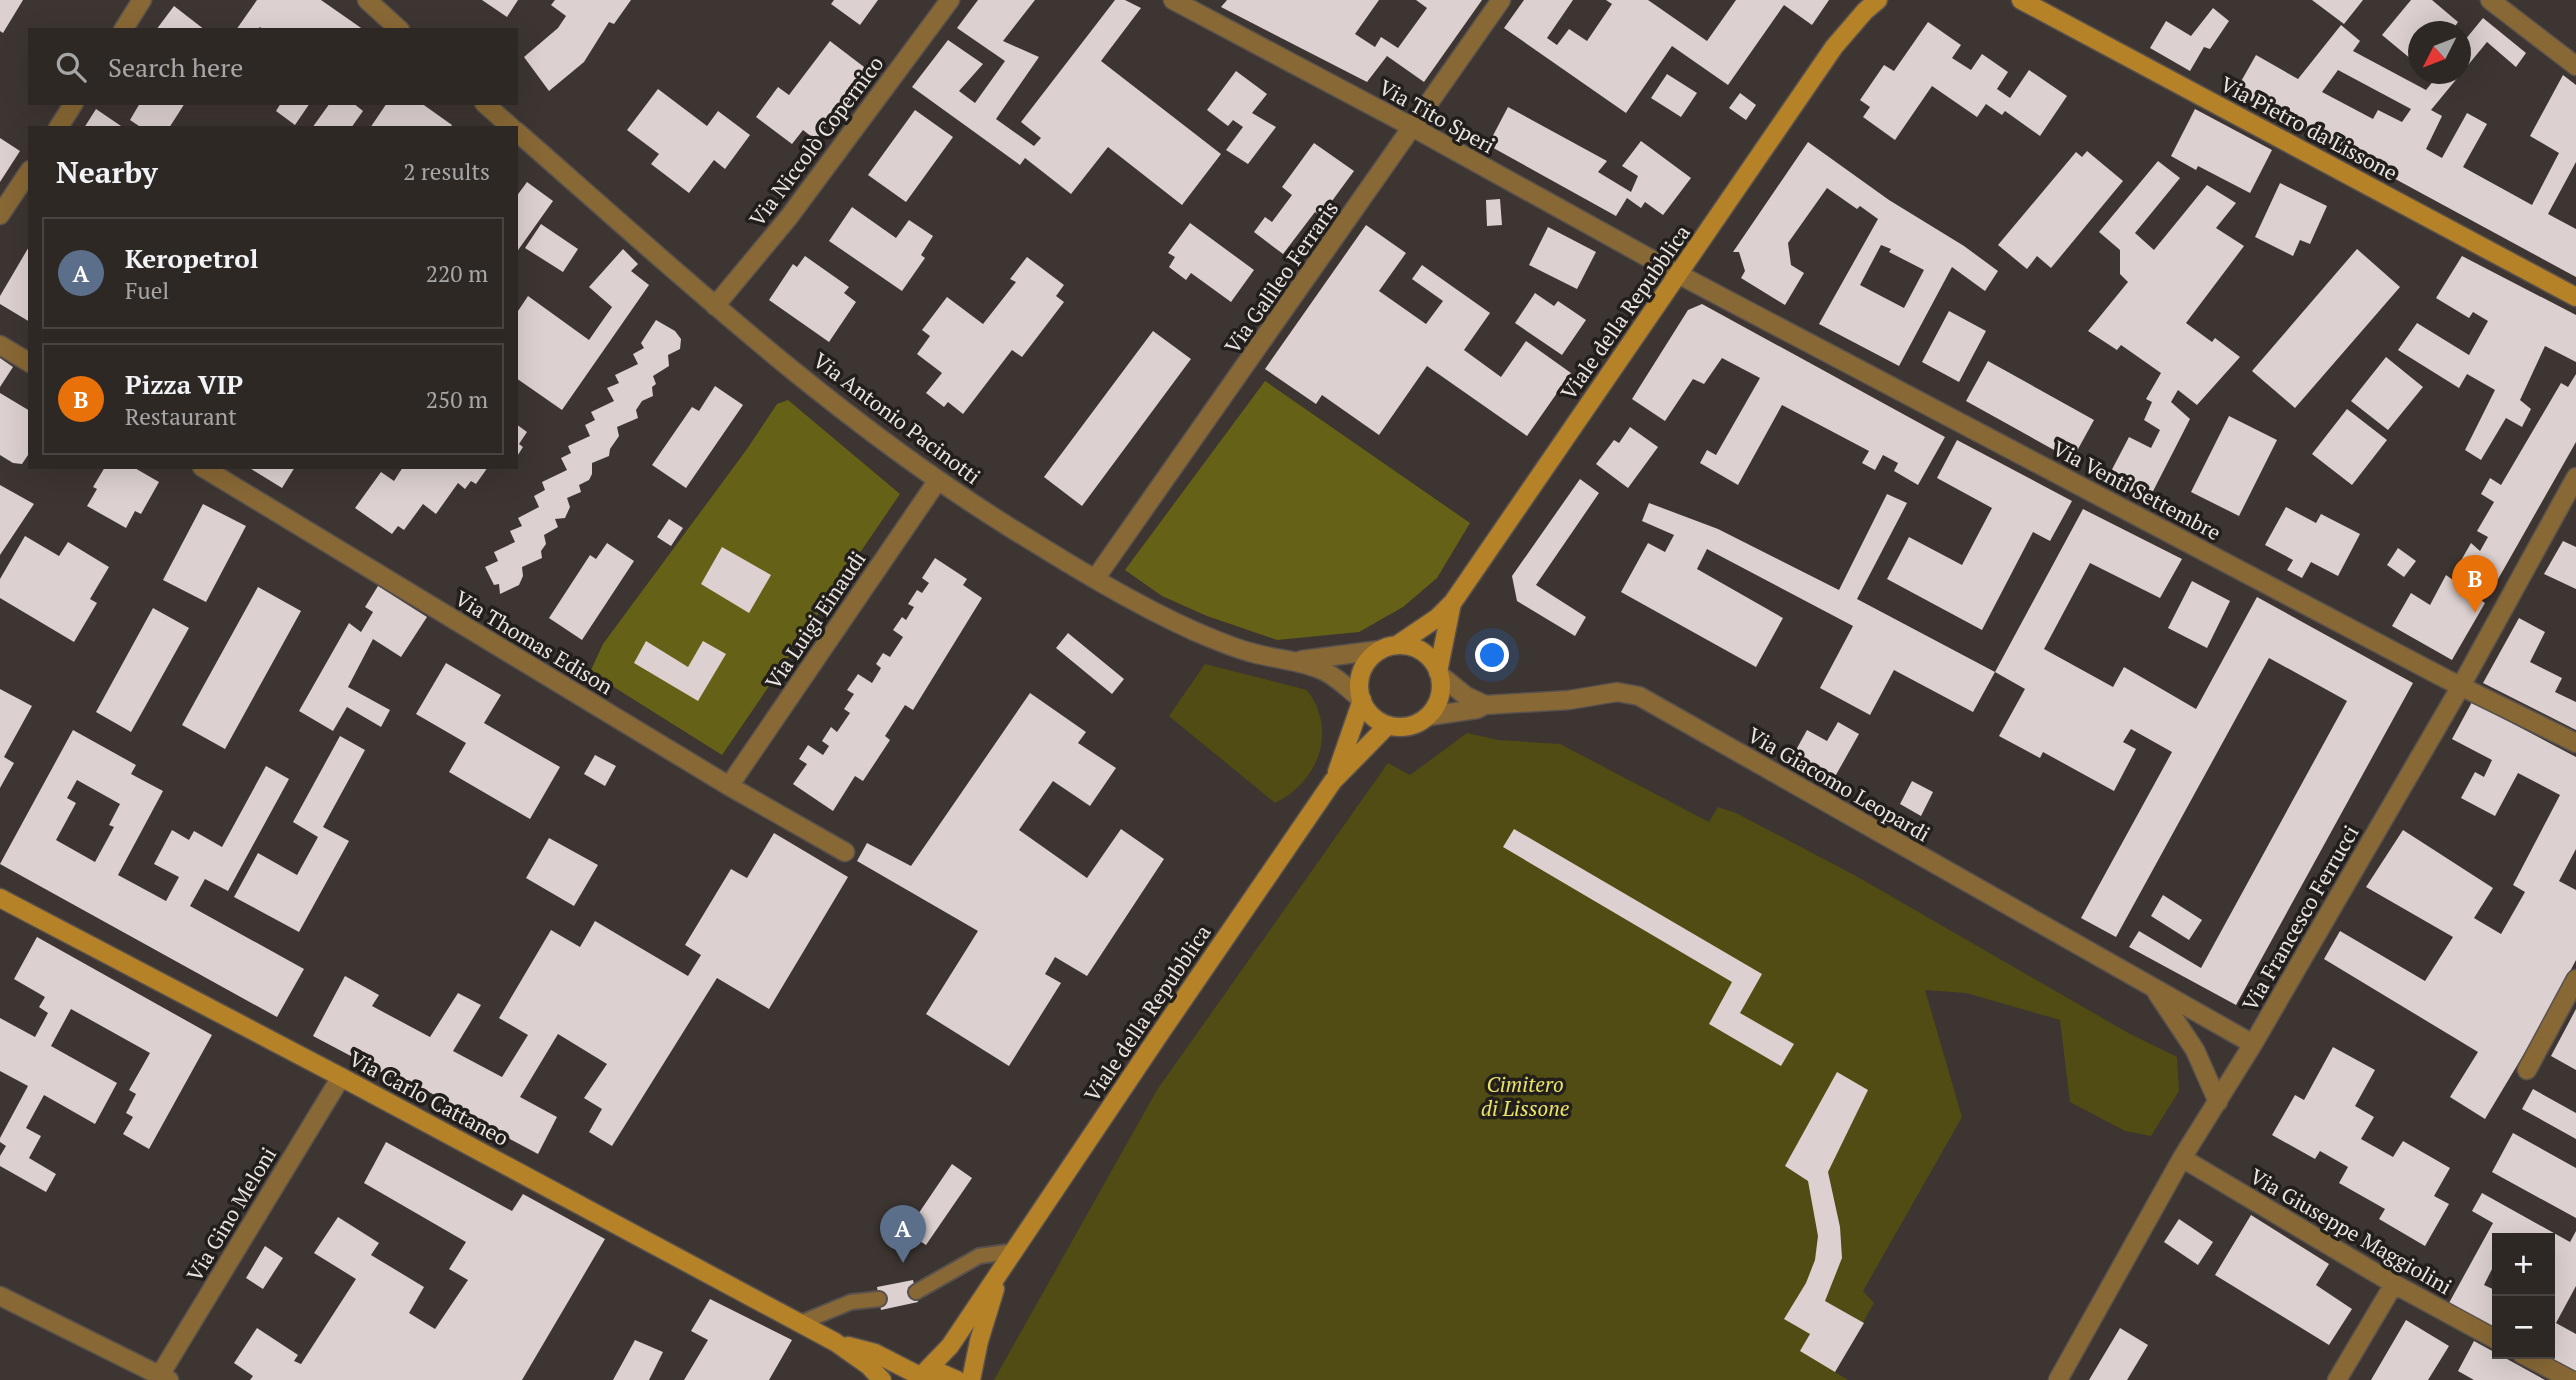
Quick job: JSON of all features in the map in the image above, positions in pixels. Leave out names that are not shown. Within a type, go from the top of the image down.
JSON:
[{"type":"street","points":[[124,28],[142,0]]},
{"type":"street","points":[[367,0],[398,28]]},
{"type":"street","name":"Via Niccolò Copernico","points":[[715,306],[789,217],[950,0]]},
{"type":"street","name":"Via Tito Speri","points":[[1173,0],[1414,128],[1678,274]]},
{"type":"street","name":"Via Galileo Ferraris","points":[[1095,579],[1502,0]]},
{"type":"street","name":"Viale della Repubblica","points":[[1834,47],[1859,0]]},
{"type":"street","name":"Viale della Repubblica","points":[[1334,781],[1362,700],[1359,690],[1360,676],[1369,658],[1437,618],[1453,602],[1834,47],[1878,0]]},
{"type":"street","name":"Via Pietro da Lissone","points":[[2021,0],[2576,297]]},
{"type":"street","points":[[2490,0],[2576,65]]},
{"type":"street","points":[[59,126],[73,105]]},
{"type":"street","points":[[486,105],[510,126]]},
{"type":"street","name":"Via Antonio Pacinotti","points":[[518,133],[715,306],[875,435],[938,480],[1095,579],[1194,631],[1253,653],[1299,661],[1327,672],[1362,700]]},
{"type":"street","points":[[0,215],[28,173]]},
{"type":"street","name":"Via Venti Settembre","points":[[1678,274],[2461,686],[2576,743]]},
{"type":"street","points":[[0,345],[28,362]]},
{"type":"street","name":"Via Thomas Edison","points":[[205,469],[729,786],[845,852]]},
{"type":"street","name":"Via Francesco Ferrucci","points":[[2058,1380],[2182,1158],[2253,1044],[2461,686],[2576,477]]},
{"type":"street","name":"Via Luigi Einaudi","points":[[729,786],[938,480]]},
{"type":"street","name":"Viale della Repubblica","points":[[1429,716],[1438,703],[1441,690],[1439,673],[1453,602]]},
{"type":"street","points":[[1388,647],[1411,646],[1424,652],[1434,662],[1439,673],[1466,696],[1485,705]]},
{"type":"street","name":"Via Antonio Pacinotti","points":[[1299,661],[1388,647]]},
{"type":"street","name":"Via Giacomo Leopardi","points":[[1429,716],[1477,709],[1485,705],[1569,700],[1617,692],[1639,696],[2253,1044]]},
{"type":"street","points":[[1362,700],[1371,716],[1388,726],[1417,724],[1429,716]]},
{"type":"street","name":"Viale della Repubblica","points":[[916,1376],[950,1346],[1334,781],[1388,726]]},
{"type":"street","name":"Via Carlo Cattaneo","points":[[0,898],[835,1342],[869,1366],[882,1380]]},
{"type":"street","points":[[2527,1070],[2576,979]]},
{"type":"street","name":"Via Giacomo Leopardi","points":[[2153,987],[2195,1050],[2218,1102]]},
{"type":"street","name":"Via Gino Meloni","points":[[165,1377],[341,1077]]},
{"type":"street","name":"Via Giuseppe Maggiolini","points":[[2182,1158],[2394,1284],[2492,1337]]},
{"type":"street","name":"Viale della Repubblica","points":[[971,1380],[979,1341],[1000,1273]]},
{"type":"street","points":[[2337,1380],[2394,1284]]},
{"type":"street","points":[[0,1296],[165,1377]]},
{"type":"street","name":"Via Carlo Cattaneo","points":[[835,1342],[875,1353],[916,1376]]},
{"type":"street","points":[[2531,1359],[2571,1380]]},
{"type":"street","points":[[916,1376],[941,1373],[957,1380]]},
{"type":"lane","points":[[916,1292],[979,1256],[1015,1251]]},
{"type":"lane","points":[[800,1323],[851,1302],[880,1299]]},
{"type":"green space","points":[[1205,664],[1307,690],[1316,705],[1322,724],[1320,752],[1307,777],[1287,796],[1275,803],[1169,716]]},
{"type":"green space","name":"Cimitero di Lissone","points":[[1467,733],[1498,740],[1560,744],[1709,822],[1718,807],[1736,813],[1856,876],[2130,1034],[2177,1057],[2179,1091],[2151,1136],[2125,1131],[2070,1102],[2060,1020],[1966,993],[1925,990],[1962,1117],[1863,1291],[1874,1303],[1835,1372],[1848,1380],[994,1380],[1157,1090],[1388,763],[1410,775]]},
{"type":"shaded area","points":[[1265,381],[1470,523],[1437,578],[1403,607],[1359,632],[1277,640],[1207,616],[1162,596],[1125,570]]},
{"type":"shaded area","points":[[788,400],[900,494],[722,755],[590,672],[603,644],[747,449],[777,404]]},
{"type":"building","points":[[0,0],[23,0],[3,33],[0,31]]},
{"type":"building","points":[[257,0],[321,0],[361,28],[260,27],[237,28]]},
{"type":"building","points":[[482,0],[518,0],[507,17]]},
{"type":"building","points":[[555,0],[631,0],[614,24],[609,22],[584,62],[549,91],[524,57],[558,28],[566,16],[551,5]]},
{"type":"building","points":[[834,0],[878,0],[860,25],[831,4]]},
{"type":"building","points":[[978,0],[1035,0],[1003,41],[1039,57],[996,119],[1034,146],[1041,138],[1021,122],[1115,0],[1125,0],[1141,8],[1101,61],[1221,154],[1182,205],[1108,147],[1071,194],[1025,158],[1020,165],[912,87],[948,40],[983,64],[959,91],[975,103],[1005,61],[957,28]]},
{"type":"building","points":[[1227,0],[1379,0],[1355,34],[1375,47],[1381,37],[1398,48],[1427,8],[1416,0],[1482,0],[1424,82],[1387,56],[1367,82],[1221,7]]},
{"type":"building","points":[[1524,0],[1573,0],[1547,38],[1557,45],[1569,29],[1587,41],[1612,4],[1606,0],[1648,0],[1707,41],[1736,0],[1829,0],[1812,25],[1784,5],[1728,85],[1672,46],[1626,113],[1504,28]]},
{"type":"building","points":[[2312,0],[2363,0],[2344,24]]},
{"type":"building","points":[[2411,0],[2432,0],[2457,21],[2408,21],[2408,57],[2382,35]]},
{"type":"building","points":[[174,6],[202,28],[158,28]]},
{"type":"building","points":[[2213,8],[2229,21],[2210,49],[2204,47],[2190,71],[2150,48],[2166,21],[2191,36]]},
{"type":"building","points":[[2483,18],[2526,53],[2516,67],[2487,42],[2471,61],[2471,33]]},
{"type":"building","points":[[1928,22],[1961,45],[1952,58],[1971,70],[1982,54],[2008,72],[1997,89],[2010,98],[2029,70],[2067,96],[2040,136],[2005,111],[2002,115],[1986,104],[1977,117],[1932,86],[1895,140],[1863,117],[1870,107],[1860,100],[1884,65],[1894,71]]},
{"type":"building","points":[[2341,25],[2360,41],[2353,51],[2408,80],[2408,84],[2415,84],[2426,90],[2431,84],[2452,84],[2431,110],[2442,116],[2426,149],[2442,158],[2467,113],[2487,124],[2463,167],[2532,205],[2559,153],[2530,136],[2563,75],[2576,85],[2576,162],[2548,214],[2576,229],[2576,277],[2235,92],[2256,55],[2298,79]],"holes":[[[2338,70],[2411,109],[2402,122],[2378,110],[2373,119],[2322,92]]]},
{"type":"building","points":[[830,41],[868,70],[816,140],[803,130],[792,144],[756,117],[778,87],[789,95]]},
{"type":"building","points":[[1236,71],[1267,94],[1252,113],[1276,127],[1248,164],[1226,150],[1243,127],[1233,120],[1228,126],[1207,110]]},
{"type":"building","points":[[1667,74],[1697,93],[1681,117],[1651,98]]},
{"type":"building","points":[[658,89],[707,126],[718,111],[750,135],[725,169],[714,160],[689,193],[651,164],[659,154],[627,130]]},
{"type":"building","points":[[1740,93],[1756,105],[1746,120],[1729,108]]},
{"type":"building","points":[[139,105],[184,105],[170,126],[139,126],[130,120]]},
{"type":"building","points":[[280,105],[309,105],[295,125],[276,111]]},
{"type":"building","points":[[329,105],[356,105],[363,111],[352,126],[313,126]]},
{"type":"building","points":[[386,105],[424,105],[452,125],[451,126],[371,126]]},
{"type":"building","points":[[1508,107],[1607,161],[1598,172],[1631,192],[1638,176],[1622,166],[1641,141],[1691,178],[1663,215],[1645,202],[1641,208],[1627,198],[1616,216],[1488,145]]},
{"type":"building","points":[[96,109],[121,126],[85,126]]},
{"type":"building","points":[[2195,109],[2272,150],[2250,193],[2198,166],[2196,170],[2171,156]]},
{"type":"building","points":[[915,110],[953,137],[906,202],[868,175]]},
{"type":"building","points":[[0,138],[20,151],[0,182]]},
{"type":"building","points":[[1808,142],[1889,200],[1964,246],[1998,271],[1985,291],[1952,267],[1899,366],[1819,324],[1878,219],[1860,206],[1857,209],[1827,188],[1788,243],[1791,265],[1804,273],[1785,305],[1741,278],[1745,271],[1739,252],[1733,252]],"holes":[[[1881,245],[1891,249],[1889,252],[1924,270],[1904,308],[1860,285]]]},
{"type":"building","points":[[1314,143],[1354,171],[1321,216],[1315,212],[1283,254],[1254,232],[1265,217],[1272,222],[1292,195],[1282,187]]},
{"type":"building","points":[[2087,151],[2123,181],[2051,268],[2037,256],[2027,269],[1998,245],[2076,152],[2082,157]]},
{"type":"building","points":[[2158,161],[2180,178],[2135,233],[2154,250],[2207,185],[2236,203],[2216,228],[2244,246],[2186,323],[2212,342],[2215,338],[2240,357],[2197,405],[2178,390],[2171,402],[2190,419],[2148,501],[2107,479],[2129,437],[2151,448],[2160,430],[2144,420],[2152,402],[2146,399],[2161,373],[2121,345],[2117,350],[2088,331],[2128,282],[2120,274],[2120,250],[2099,232]]},
{"type":"building","points":[[527,182],[553,201],[518,250],[518,194]]},
{"type":"building","points":[[2280,183],[2327,206],[2310,244],[2300,240],[2293,256],[2255,237]]},
{"type":"building","points":[[1500,199],[1502,225],[1487,226],[1486,200]]},
{"type":"building","points":[[852,207],[896,238],[909,220],[933,236],[921,255],[925,258],[902,291],[829,241]]},
{"type":"building","points":[[1190,223],[1254,270],[1231,302],[1191,273],[1186,280],[1169,267],[1175,257],[1168,253]]},
{"type":"building","points":[[541,224],[578,249],[563,272],[525,248]]},
{"type":"building","points":[[1366,225],[1406,253],[1379,291],[1426,324],[1443,301],[1412,279],[1422,265],[1490,313],[1464,350],[1501,377],[1526,341],[1571,373],[1527,436],[1427,366],[1379,435],[1322,395],[1316,404],[1265,369]]},
{"type":"building","points":[[1548,227],[1596,252],[1577,289],[1529,265]]},
{"type":"building","points":[[28,248],[28,321],[0,304],[0,296]]},
{"type":"building","points":[[623,249],[638,264],[631,271],[649,285],[562,410],[518,379],[518,311],[528,296],[589,340],[612,307],[589,287]]},
{"type":"building","points":[[2357,249],[2400,287],[2295,408],[2252,371]]},
{"type":"building","points":[[805,256],[849,287],[844,293],[856,302],[829,342],[769,300],[793,264],[797,267]]},
{"type":"building","points":[[2462,256],[2576,315],[2576,362],[2545,346],[2520,400],[2531,409],[2522,427],[2506,418],[2481,460],[2465,450],[2495,390],[2467,374],[2459,388],[2398,350],[2417,323],[2469,355],[2488,321],[2473,312],[2469,318],[2436,298]]},
{"type":"building","points":[[1027,257],[1064,285],[1056,296],[1064,302],[1022,357],[1012,350],[963,414],[948,402],[944,407],[926,393],[942,373],[917,354],[930,336],[922,330],[947,297],[983,324],[1016,282],[1010,279]]},
{"type":"building","points":[[1535,293],[1554,306],[1558,301],[1586,320],[1562,355],[1515,323]]},
{"type":"building","points":[[1702,304],[1945,437],[1918,485],[1894,471],[1898,463],[1883,455],[1875,470],[1862,463],[1869,451],[1782,405],[1738,485],[1700,463],[1707,450],[1716,455],[1760,378],[1722,358],[1704,384],[1693,379],[1665,421],[1632,399],[1688,310]]},
{"type":"building","points":[[1949,311],[1986,331],[1959,382],[1922,362]]},
{"type":"building","points":[[656,320],[675,331],[681,339],[680,349],[668,355],[669,366],[653,376],[656,384],[652,387],[653,396],[642,401],[636,410],[638,418],[617,427],[619,436],[610,449],[609,456],[592,463],[589,480],[579,485],[581,492],[567,498],[570,507],[565,518],[555,519],[558,527],[544,535],[546,544],[541,551],[542,558],[522,567],[523,576],[519,585],[500,594],[499,584],[494,585],[485,567],[498,561],[494,552],[515,542],[510,531],[522,526],[518,518],[539,507],[534,496],[545,490],[542,482],[567,470],[561,458],[571,453],[568,446],[590,436],[585,425],[595,420],[591,412],[614,401],[607,388],[619,383],[615,375],[638,364],[633,354],[644,348],[641,343]]},
{"type":"building","points":[[1153,331],[1191,359],[1082,506],[1044,477]]},
{"type":"building","points":[[2386,357],[2423,387],[2388,430],[2351,401]]},
{"type":"building","points":[[0,358],[13,367],[0,387]]},
{"type":"building","points":[[1988,361],[2094,420],[2072,460],[1966,401]]},
{"type":"building","points":[[2576,374],[2576,442],[2493,588],[2459,564],[2471,543],[2480,551],[2488,537],[2477,531],[2494,502],[2481,494],[2490,478],[2501,485],[2561,383],[2568,387]]},
{"type":"building","points":[[715,386],[743,405],[686,488],[652,465],[692,407],[699,411]]},
{"type":"building","points":[[0,393],[28,410],[28,455],[22,464],[13,463],[0,455]]},
{"type":"building","points":[[2347,409],[2387,440],[2352,485],[2312,454]]},
{"type":"building","points":[[2229,416],[2277,440],[2239,516],[2191,492]]},
{"type":"building","points":[[518,425],[527,432],[519,444],[523,447],[518,455]]},
{"type":"building","points":[[1630,427],[1658,447],[1628,488],[1596,464],[1614,440],[1619,443]]},
{"type":"building","points":[[1957,440],[2072,501],[2050,541],[2033,532],[1982,630],[1887,579],[1909,537],[1962,565],[1992,508],[1937,478]]},
{"type":"building","points":[[104,469],[136,469],[159,482],[141,514],[135,511],[126,528],[87,506],[97,489],[93,487]]},
{"type":"building","points":[[251,469],[294,469],[282,488]]},
{"type":"building","points":[[402,469],[487,469],[476,484],[471,481],[465,489],[458,483],[436,514],[423,504],[404,530],[398,526],[392,534],[355,508],[381,472],[394,481]]},
{"type":"building","points":[[1580,479],[1599,493],[1536,585],[1586,617],[1575,636],[1517,601],[1512,576]]},
{"type":"building","points":[[0,485],[34,504],[0,555]]},
{"type":"building","points":[[1887,494],[1907,503],[1857,599],[1995,672],[1973,712],[1894,670],[1870,715],[1820,688],[1853,626],[1707,549],[1697,569],[1783,618],[1756,667],[1621,592],[1648,543],[1665,552],[1674,535],[1642,521],[1649,503],[1718,529],[1839,590]]},
{"type":"building","points":[[203,504],[246,526],[206,602],[163,580]]},
{"type":"building","points":[[2286,507],[2316,523],[2321,514],[2360,534],[2338,576],[2311,562],[2302,578],[2287,570],[2293,560],[2265,545]]},
{"type":"building","points":[[2083,509],[2182,559],[2160,598],[2090,563],[2044,649],[2113,687],[2124,667],[2196,709],[2257,597],[2413,683],[2236,1005],[2129,947],[2139,931],[2201,968],[2347,701],[2269,658],[2116,937],[2081,918],[2172,752],[2131,729],[2123,742],[2136,749],[2114,791],[2043,752],[2040,758],[1999,736],[2025,689],[1995,672]]},
{"type":"building","points":[[669,519],[683,528],[671,546],[657,537]]},
{"type":"building","points":[[25,536],[59,556],[68,542],[109,567],[90,599],[97,603],[74,642],[0,598],[0,579]]},
{"type":"building","points":[[2563,541],[2576,547],[2576,589],[2544,574]]},
{"type":"building","points":[[607,543],[634,561],[582,640],[549,618],[590,555],[596,559]]},
{"type":"building","points":[[722,547],[771,575],[749,613],[701,584]]},
{"type":"building","points":[[2398,548],[2416,561],[2404,577],[2387,565]]},
{"type":"building","points":[[935,558],[967,579],[963,585],[982,598],[913,710],[905,705],[885,736],[890,740],[863,781],[855,776],[833,811],[793,784],[807,764],[799,759],[808,745],[823,755],[829,746],[822,741],[831,727],[837,732],[850,713],[844,709],[854,694],[847,690],[858,674],[872,683],[881,668],[876,664],[883,653],[890,657],[903,637],[893,630],[902,617],[906,620],[914,607],[908,604],[917,590],[922,593],[929,583],[922,578]]},
{"type":"building","points":[[2446,575],[2485,603],[2452,660],[2392,626],[2411,593],[2430,605]]},
{"type":"building","points":[[2192,581],[2230,601],[2207,648],[2168,628]]},
{"type":"building","points":[[378,586],[427,617],[401,657],[373,639],[348,687],[390,710],[381,727],[347,707],[333,731],[299,711],[349,623],[361,632],[373,612],[365,607]]},
{"type":"building","points":[[258,587],[301,611],[225,749],[182,725]]},
{"type":"building","points":[[153,608],[189,628],[131,732],[96,712]]},
{"type":"building","points":[[2519,618],[2545,632],[2530,662],[2562,678],[2555,692],[2576,702],[2576,730],[2483,683]]},
{"type":"building","points":[[1068,633],[1124,679],[1112,694],[1056,648]]},
{"type":"building","points":[[646,641],[688,667],[703,641],[726,654],[698,701],[634,663]]},
{"type":"building","points":[[446,663],[501,695],[484,723],[560,767],[530,819],[449,772],[466,743],[416,714]]},
{"type":"building","points":[[0,689],[32,706],[4,757],[14,763],[0,788]]},
{"type":"building","points":[[1030,693],[1086,732],[1078,743],[1116,768],[1090,806],[1053,781],[1019,830],[1087,878],[1121,829],[1164,859],[1087,976],[1055,957],[1045,974],[1061,983],[1009,1066],[926,1014],[978,931],[857,861],[867,843],[911,866]]},
{"type":"building","points":[[2472,702],[2576,757],[2576,849],[2559,881],[2576,890],[2576,960],[2543,1022],[2485,1119],[2450,1097],[2478,1052],[2324,959],[2340,931],[2425,981],[2453,937],[2366,887],[2403,830],[2493,888],[2474,918],[2501,934],[2525,892],[2513,885],[2560,795],[2518,773],[2495,816],[2461,798],[2475,772],[2484,777],[2492,760],[2452,739]]},
{"type":"building","points":[[1838,722],[1859,734],[1832,782],[1791,759],[1807,730],[1827,741]]},
{"type":"building","points":[[73,730],[136,765],[131,774],[163,791],[118,875],[166,901],[179,877],[154,864],[172,830],[189,840],[194,831],[222,847],[266,766],[289,779],[228,891],[205,879],[190,906],[304,969],[277,1017],[0,864]],"holes":[[[77,780],[120,804],[109,825],[114,827],[95,862],[56,840],[76,803],[67,798]]]},
{"type":"building","points":[[340,736],[365,750],[323,827],[349,841],[299,932],[234,897],[258,853],[297,875],[318,837],[293,822]]},
{"type":"building","points":[[595,755],[616,766],[605,786],[584,774]]},
{"type":"building","points":[[1912,781],[1933,792],[1921,816],[1900,804]]},
{"type":"building","points":[[1514,829],[1762,974],[1740,1013],[1794,1044],[1781,1066],[1709,1024],[1732,982],[1503,847]]},
{"type":"building","points":[[774,833],[848,877],[769,1009],[717,978],[612,1146],[589,1132],[602,1109],[584,1098],[607,1064],[558,1034],[520,1097],[557,1117],[538,1154],[405,1079],[402,1083],[313,1036],[345,976],[379,995],[372,1006],[430,1037],[458,993],[481,1005],[453,1051],[502,1077],[528,1035],[499,1018],[551,930],[580,947],[595,921],[688,976],[701,955],[685,945],[731,869],[747,878]]},
{"type":"building","points":[[549,838],[598,865],[574,906],[526,878]]},
{"type":"building","points":[[2163,895],[2202,920],[2189,940],[2151,916]]},
{"type":"building","points":[[37,937],[212,1035],[149,1149],[123,1134],[133,1117],[126,1113],[136,1094],[129,1090],[150,1053],[71,1009],[51,1046],[117,1083],[95,1124],[44,1095],[26,1128],[41,1136],[29,1158],[56,1174],[46,1192],[0,1166],[0,1156],[6,1146],[0,1142],[0,1138],[28,1086],[0,1071],[0,1018],[35,1037],[48,1013],[39,1007],[45,997],[14,979]]},
{"type":"building","points":[[2576,1009],[2576,1070],[2551,1056]]},
{"type":"building","points":[[2333,1047],[2375,1070],[2355,1106],[2374,1117],[2361,1139],[2393,1157],[2403,1141],[2450,1168],[2434,1196],[2449,1204],[2425,1246],[2379,1219],[2385,1209],[2339,1183],[2348,1167],[2320,1151],[2315,1159],[2272,1135],[2295,1095],[2304,1100]]},
{"type":"building","points":[[1837,1072],[1868,1090],[1828,1172],[1840,1227],[1842,1258],[1825,1301],[1864,1323],[1835,1372],[1800,1351],[1810,1334],[1784,1319],[1806,1283],[1815,1260],[1818,1236],[1808,1181],[1785,1166]]},
{"type":"building","points":[[2533,1089],[2576,1113],[2576,1139],[2522,1109]]},
{"type":"building","points":[[2513,1133],[2576,1168],[2576,1218],[2492,1172]]},
{"type":"building","points":[[386,1142],[512,1211],[523,1194],[605,1239],[522,1380],[250,1380],[253,1376],[234,1363],[257,1328],[298,1355],[294,1361],[301,1364],[356,1279],[314,1253],[338,1217],[379,1243],[371,1255],[424,1287],[409,1313],[435,1329],[468,1280],[449,1269],[466,1242],[364,1183]]},
{"type":"building","points":[[952,1164],[972,1178],[926,1245],[906,1232]]},
{"type":"building","points":[[2482,1193],[2554,1233],[2492,1233],[2492,1269],[2484,1285],[2492,1289],[2492,1327],[2449,1303],[2493,1223],[2472,1211]]},
{"type":"building","points":[[2251,1215],[2329,1264],[2316,1285],[2352,1309],[2329,1345],[2215,1275]]},
{"type":"building","points":[[2179,1219],[2213,1242],[2198,1265],[2164,1242]]},
{"type":"building","points":[[2576,1231],[2576,1286],[2556,1323],[2576,1334],[2576,1373],[2550,1359],[2555,1359],[2555,1234],[2570,1242]]},
{"type":"building","points":[[265,1246],[283,1258],[263,1289],[246,1278]]},
{"type":"building","points":[[913,1280],[918,1302],[881,1310],[877,1287]]},
{"type":"building","points":[[710,1299],[792,1340],[769,1380],[684,1380],[708,1340],[691,1331]]},
{"type":"building","points":[[2406,1320],[2449,1346],[2428,1380],[2371,1380]]},
{"type":"building","points":[[2120,1328],[2148,1345],[2127,1380],[2089,1380]]},
{"type":"building","points":[[635,1340],[663,1352],[649,1380],[613,1380]]},
{"type":"building","points":[[2474,1341],[2492,1351],[2492,1359],[2507,1359],[2545,1380],[2474,1380],[2458,1371]]},
{"type":"place","name":"Pizza VIP","points":[[2475,613]]},
{"type":"place","name":"Keropetrol","points":[[903,1263]]}]
